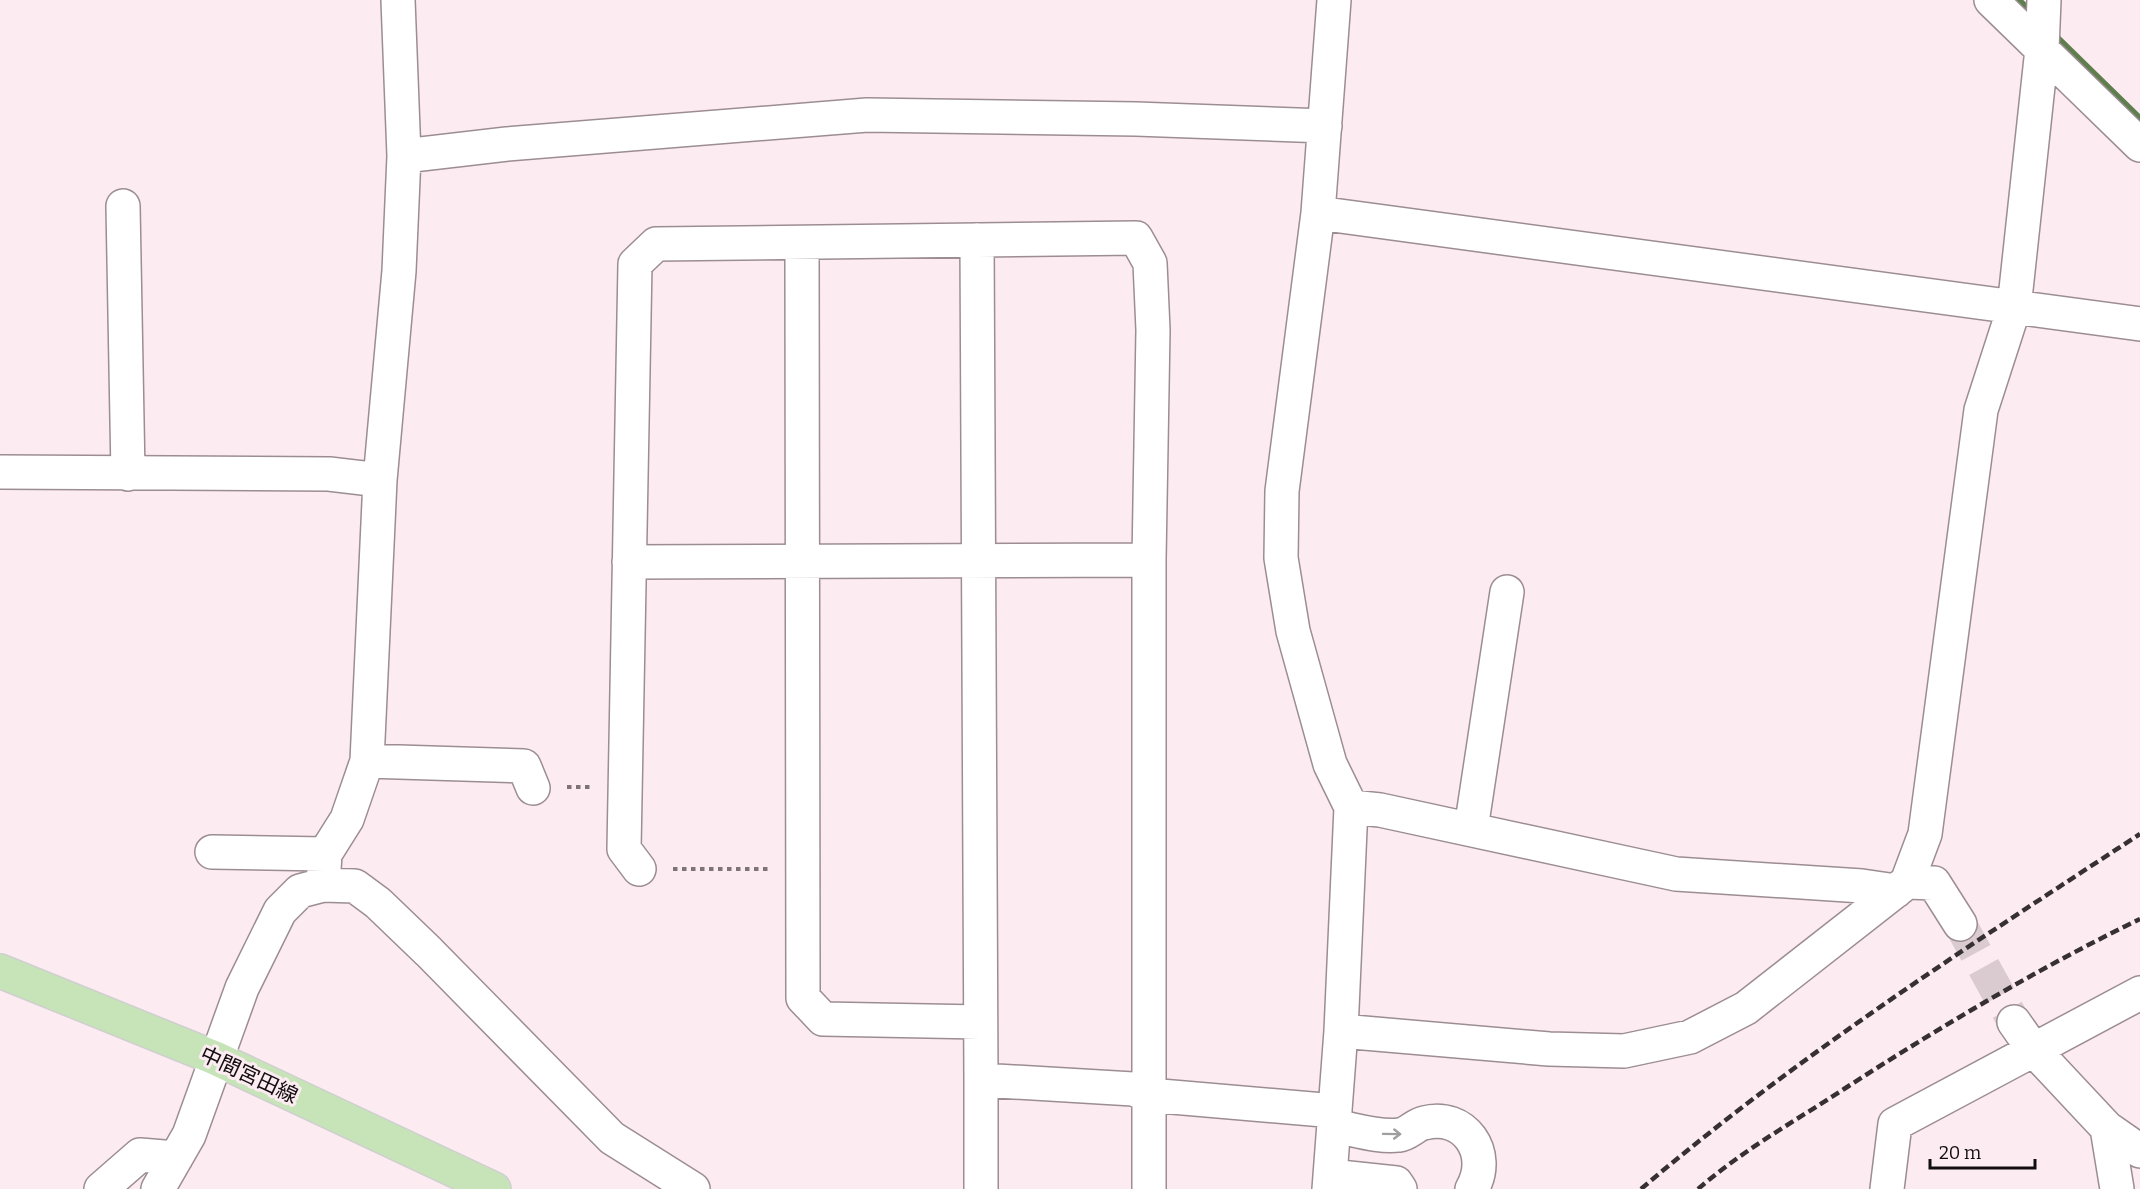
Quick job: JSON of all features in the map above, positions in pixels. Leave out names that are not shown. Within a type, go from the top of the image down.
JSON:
[{"type":"main road","name":"中間宮田線","points":[[0,971],[215,1058],[494,1189]]},
{"type":"street","points":[[323,885],[325,854],[347,819],[367,761],[380,480],[399,271],[404,156],[398,0]]},
{"type":"street","points":[[1334,0],[1318,213],[1282,491],[1281,558],[1293,631],[1330,764],[1351,807],[1341,1030],[1330,1182],[1396,1183],[1400,1189]]},
{"type":"street","points":[[1991,0],[2140,146]]},
{"type":"street","points":[[1341,1030],[1549,1049],[1624,1052],[1690,1037],[1746,1008],[1901,886],[1925,834],[1981,410],[2014,308],[2042,49],[2044,0]]},
{"type":"street","points":[[404,156],[507,144],[867,115],[1136,119],[1324,126]]},
{"type":"street","points":[[123,206],[128,474]]},
{"type":"street","points":[[1318,213],[2140,324]]},
{"type":"street","points":[[639,869],[624,849],[635,264],[656,244],[1136,238],[1150,263],[1153,330],[1149,560],[1149,1189]]},
{"type":"street","points":[[977,240],[981,1189]]},
{"type":"street","points":[[802,243],[803,999],[823,1019],[980,1022]]},
{"type":"street","points":[[0,472],[329,474],[380,480]]},
{"type":"street","points":[[629,562],[977,563],[1149,560]]},
{"type":"street","points":[[1471,830],[1506,592]]},
{"type":"street","points":[[367,761],[524,766],[533,788]]},
{"type":"street","points":[[1351,807],[1380,810],[1676,874],[1862,886],[1934,883],[1960,924]]},
{"type":"street","points":[[212,852],[325,854]]},
{"type":"street","points":[[158,1189],[189,1135],[242,987],[280,911],[300,891],[323,885],[355,886],[378,903],[612,1138],[693,1189]]},
{"type":"street","points":[[1887,1189],[1894,1124],[2140,993]]},
{"type":"street","points":[[2014,1022],[2033,1049],[2108,1128],[2140,1151]]},
{"type":"street","points":[[981,1080],[1133,1089],[1149,1095],[1335,1118],[1400,1136],[1423,1123],[1439,1122],[1458,1128],[1474,1141],[1481,1161],[1479,1178],[1472,1189]]},
{"type":"street","points":[[2108,1128],[2117,1189]]},
{"type":"street","points":[[101,1189],[140,1155],[176,1158]]},
{"type":"path","points":[[533,788],[625,787]]},
{"type":"path","points":[[639,869],[802,869]]},
{"type":"waterway","points":[[2016,0],[2037,20]]},
{"type":"waterway","points":[[2050,33],[2140,121]]},
{"type":"tunnel","points":[[1960,924],[2014,1022]]},
{"type":"railway","points":[[1641,1189],[1700,1140],[1822,1048],[1948,960],[2140,834]]},
{"type":"railway","points":[[1698,1189],[1788,1124],[1916,1043],[2026,978],[2140,919]]}]
